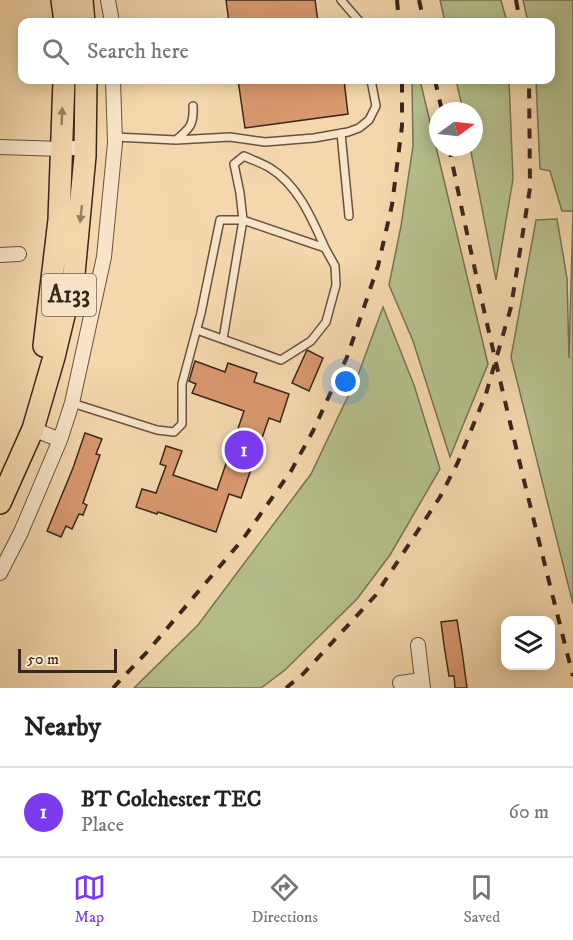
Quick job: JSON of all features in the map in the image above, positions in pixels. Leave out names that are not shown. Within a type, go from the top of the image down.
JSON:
[{"type":"main road","points":[[62,0],[64,18]]},
{"type":"main road","points":[[82,0],[84,18]]},
{"type":"main road","name":"A133","points":[[33,429],[58,231],[64,84]]},
{"type":"main road","name":"A133","points":[[0,502],[33,429],[54,357],[74,274],[86,147],[86,84]]},
{"type":"street","points":[[108,0],[110,18]]},
{"type":"street","points":[[0,573],[21,532],[60,440],[72,403],[104,257],[115,136],[113,84]]},
{"type":"street","points":[[0,147],[62,149],[86,147]]},
{"type":"street","points":[[0,255],[19,254]]},
{"type":"street","points":[[54,357],[81,360]]},
{"type":"street","points":[[33,429],[60,440]]},
{"type":"street","points":[[400,683],[423,684],[418,645]]},
{"type":"lane","points":[[341,0],[357,18]]},
{"type":"lane","points":[[115,136],[176,140],[230,137],[265,142],[341,133],[359,128],[369,120],[376,106],[373,84]]},
{"type":"lane","points":[[176,140],[190,127],[194,118],[193,106]]},
{"type":"lane","points":[[341,133],[349,216]]},
{"type":"lane","points":[[197,330],[281,360],[311,341],[326,322],[336,285],[335,266],[304,204],[287,182],[270,168],[244,156],[234,164],[243,220],[223,339]]},
{"type":"lane","points":[[72,403],[157,430],[174,432],[182,424],[182,384],[197,330],[220,220],[243,220],[325,248]]},
{"type":"green space","points":[[440,0],[501,0],[506,18],[444,18]]},
{"type":"green space","points":[[523,0],[573,0],[573,211],[562,211],[550,171],[540,169],[536,84],[555,84],[555,18],[527,18]]},
{"type":"green space","points":[[412,84],[421,84],[429,118],[429,156],[438,156],[488,364],[450,457],[413,341],[389,285],[413,146]]},
{"type":"green space","points":[[457,84],[509,84],[513,179],[496,280],[472,156],[483,156],[483,102],[461,102]]},
{"type":"green space","points":[[573,211],[573,604],[511,357],[536,220],[557,219],[567,278],[569,358]]},
{"type":"green space","points":[[383,307],[414,385],[440,469],[390,555],[357,599],[285,670],[261,688],[134,688],[198,625],[311,474],[358,375]]},
{"type":"building","points":[[226,0],[315,0],[317,18],[228,18]]},
{"type":"building","points":[[239,84],[344,84],[348,114],[245,128]]},
{"type":"building","points":[[307,350],[323,358],[309,391],[292,383]]},
{"type":"building","points":[[195,361],[225,372],[228,363],[257,373],[254,382],[289,394],[280,422],[269,418],[241,498],[229,494],[216,532],[136,507],[142,489],[156,493],[166,466],[160,464],[166,446],[182,451],[173,475],[217,490],[244,411],[192,393],[196,384],[189,381]]},
{"type":"building","points":[[85,433],[102,439],[96,454],[100,455],[83,503],[87,505],[83,515],[79,514],[72,529],[66,526],[61,537],[47,531]]},
{"type":"building","points":[[457,620],[467,688],[455,688],[454,676],[449,676],[444,645],[441,622]]},
{"type":"railway","points":[[397,0],[399,18]]},
{"type":"railway","points":[[419,0],[423,18]]},
{"type":"railway","points":[[516,0],[519,18]]},
{"type":"railway","points":[[113,688],[147,652],[243,539],[291,471],[313,431],[347,357],[378,266],[392,205],[402,126],[402,84]]},
{"type":"railway","points":[[436,84],[440,102]]},
{"type":"railway","points":[[286,688],[303,674],[375,596],[440,497],[458,462],[486,394],[511,307],[530,188],[529,84]]},
{"type":"railway","points":[[451,156],[477,280],[573,676]]},
{"type":"place","name":"BT Colchester TEC","points":[[244,450]]}]
